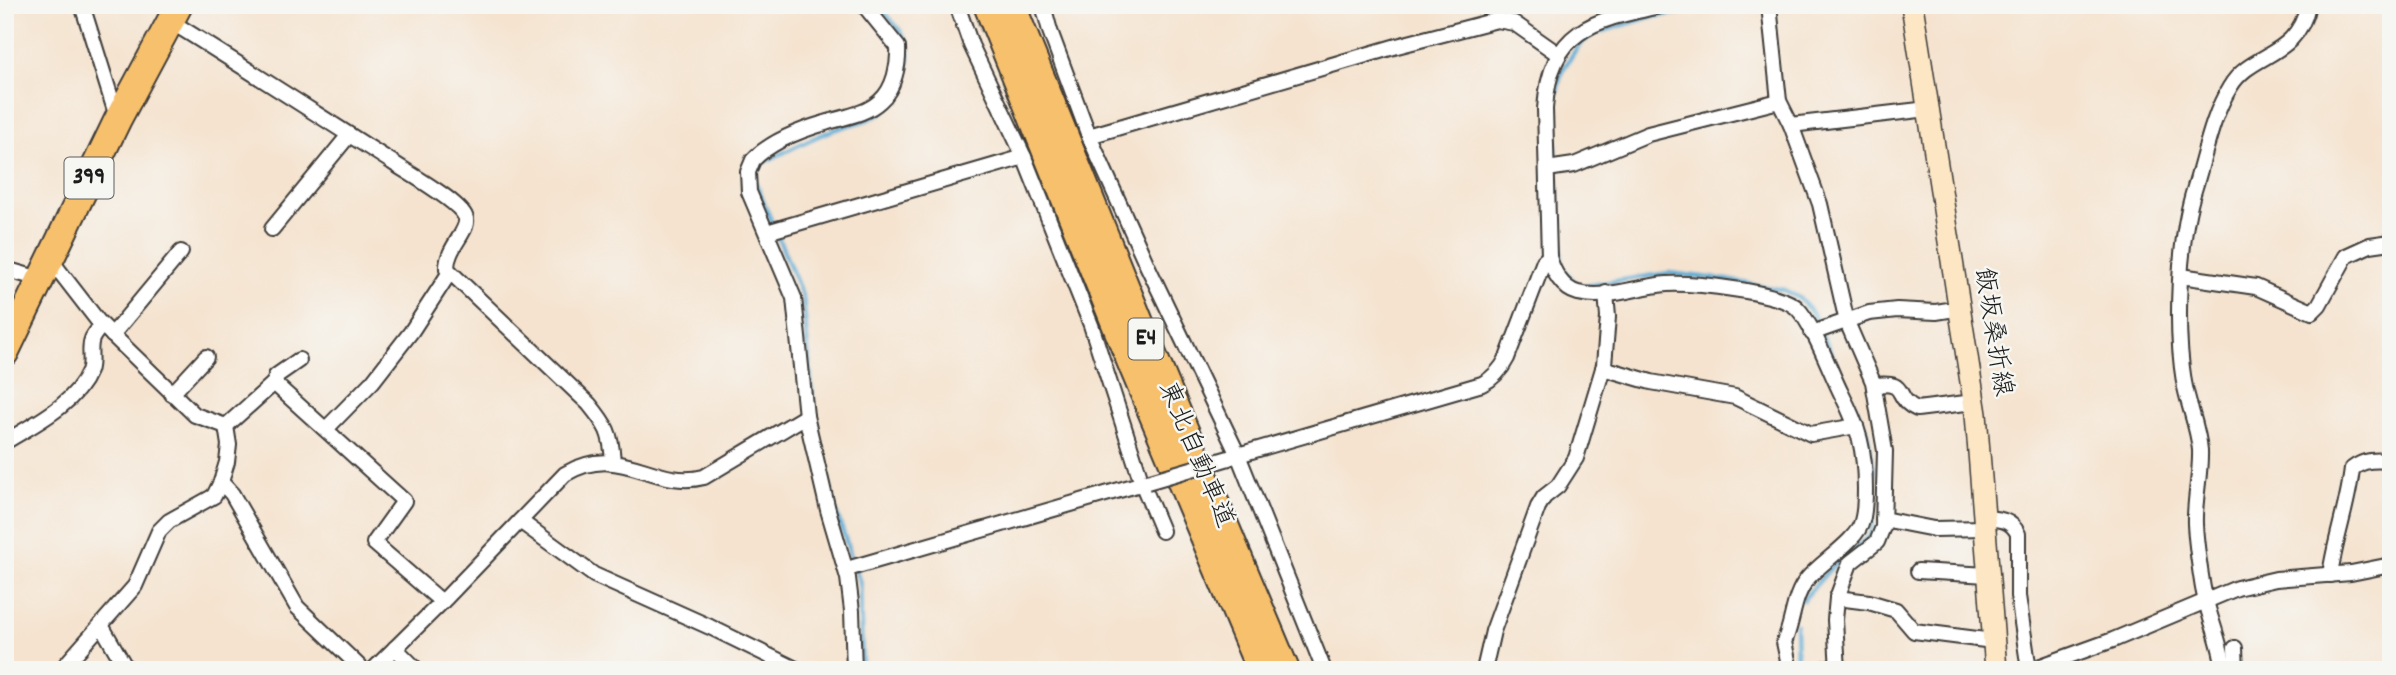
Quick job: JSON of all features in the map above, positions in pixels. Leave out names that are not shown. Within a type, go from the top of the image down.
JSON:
[{"type":"highway","name":"東北自動車道","points":[[1031,6],[1150,347],[1286,670]]},
{"type":"highway","name":"399","points":[[5,353],[118,118],[174,13]]},
{"type":"highway","name":"東北自動車道","points":[[977,22],[1130,361],[1260,670]]},
{"type":"main road","name":"飯坂桑折線","points":[[1912,5],[1974,402],[1996,670]]},
{"type":"street","points":[[82,5],[118,118]]},
{"type":"street","points":[[854,670],[853,567],[828,510],[806,416],[794,298],[773,230],[749,192],[747,182],[755,157],[798,133],[872,107],[882,100],[891,85],[898,59],[898,47],[864,5]]},
{"type":"street","points":[[957,5],[977,22],[1024,157],[1091,325],[1162,531]]},
{"type":"street","points":[[1664,5],[1597,22],[1582,30],[1558,54],[1546,99],[1554,169],[1549,257],[1553,269],[1568,288],[1577,293],[1606,293],[1668,284],[1755,293],[1790,303],[1819,331],[1856,426],[1865,459],[1877,542],[1850,564],[1837,598],[1835,620],[1838,667],[1819,670]]},
{"type":"street","points":[[1769,5],[1779,101],[1791,125],[1820,204],[1847,322],[1874,385],[1885,451],[1874,524]]},
{"type":"street","points":[[2224,670],[2205,601],[2195,524],[2200,451],[2185,383],[2180,333],[2184,229],[2230,86],[2243,72],[2286,45],[2301,27],[2308,5]]},
{"type":"street","points":[[1031,6],[1049,31],[1089,136],[1233,456],[1324,670]]},
{"type":"street","points":[[174,13],[349,135],[432,188],[465,215],[466,228],[449,252],[447,269],[589,404],[605,423],[611,438],[613,461]]},
{"type":"street","points":[[1089,136],[1397,46],[1497,20],[1514,23],[1558,54]]},
{"type":"street","points":[[1554,169],[1574,165],[1648,134],[1779,101]]},
{"type":"street","points":[[1791,125],[1928,110]]},
{"type":"street","points":[[272,229],[349,135]]},
{"type":"street","points":[[773,230],[1024,157]]},
{"type":"street","points":[[2181,276],[2256,287],[2312,312],[2319,305],[2346,256],[2370,245],[2391,242]]},
{"type":"street","points":[[5,443],[72,396],[85,380],[90,368],[92,339],[107,330],[181,252]]},
{"type":"street","points":[[853,567],[1482,384],[1502,369],[1544,261],[1549,257]]},
{"type":"street","points":[[5,270],[45,269],[195,415],[226,426]]},
{"type":"street","points":[[326,429],[373,381],[411,332],[450,272]]},
{"type":"street","points":[[1484,670],[1493,631],[1538,507],[1544,497],[1558,486],[1576,458],[1603,368],[1608,317],[1606,293]]},
{"type":"street","points":[[1819,331],[1869,313],[1897,310],[1936,312],[1961,308]]},
{"type":"street","points":[[173,394],[206,357]]},
{"type":"street","points":[[226,426],[274,383],[276,376],[299,360]]},
{"type":"street","points":[[1603,368],[1651,382],[1735,397],[1811,434],[1856,426]]},
{"type":"street","points":[[274,383],[404,501],[374,543],[442,602]]},
{"type":"street","points":[[1874,385],[1891,383],[1909,405],[1917,408],[1974,402]]},
{"type":"street","points":[[373,670],[565,474],[587,464],[613,461],[689,481],[704,477],[806,416]]},
{"type":"street","points":[[61,670],[135,586],[159,531],[169,521],[214,496],[227,463],[229,445],[226,426]]},
{"type":"street","points":[[2330,575],[2332,554],[2350,489],[2352,468],[2358,463],[2372,460],[2391,461]]},
{"type":"street","points":[[221,482],[232,494],[298,607],[363,670]]},
{"type":"street","points":[[520,521],[594,575],[710,626],[798,670]]},
{"type":"street","points":[[1790,670],[1784,642],[1798,593],[1819,565],[1857,532],[1874,524],[1934,529],[2008,522],[2014,527],[2018,534],[2018,596],[2030,670],[2113,640],[2237,588],[2276,579],[2351,573],[2391,565]]},
{"type":"street","points":[[1918,571],[1988,575]]},
{"type":"street","points":[[1837,598],[1869,602],[1896,610],[1914,631],[1993,641]]},
{"type":"street","points":[[101,625],[127,670]]},
{"type":"street","points":[[395,648],[417,670]]},
{"type":"street","points":[[2235,648],[2236,670]]},
{"type":"waterway","points":[[862,670],[860,583],[835,508],[823,459],[813,403],[803,298],[755,181],[755,172],[761,164],[811,139],[879,114],[892,101],[903,82],[909,51],[902,33],[877,5]]},
{"type":"waterway","points":[[1706,5],[1650,17],[1593,34],[1578,46],[1562,71],[1553,108],[1562,267],[1576,284],[1584,286],[1669,273],[1784,290],[1799,298],[1813,314],[1867,432],[1874,472],[1873,516],[1870,535],[1828,571],[1803,600]]},
{"type":"waterway","points":[[1796,625],[1797,670]]},
{"type":"tunnel","points":[[978,27],[1032,7]]}]
